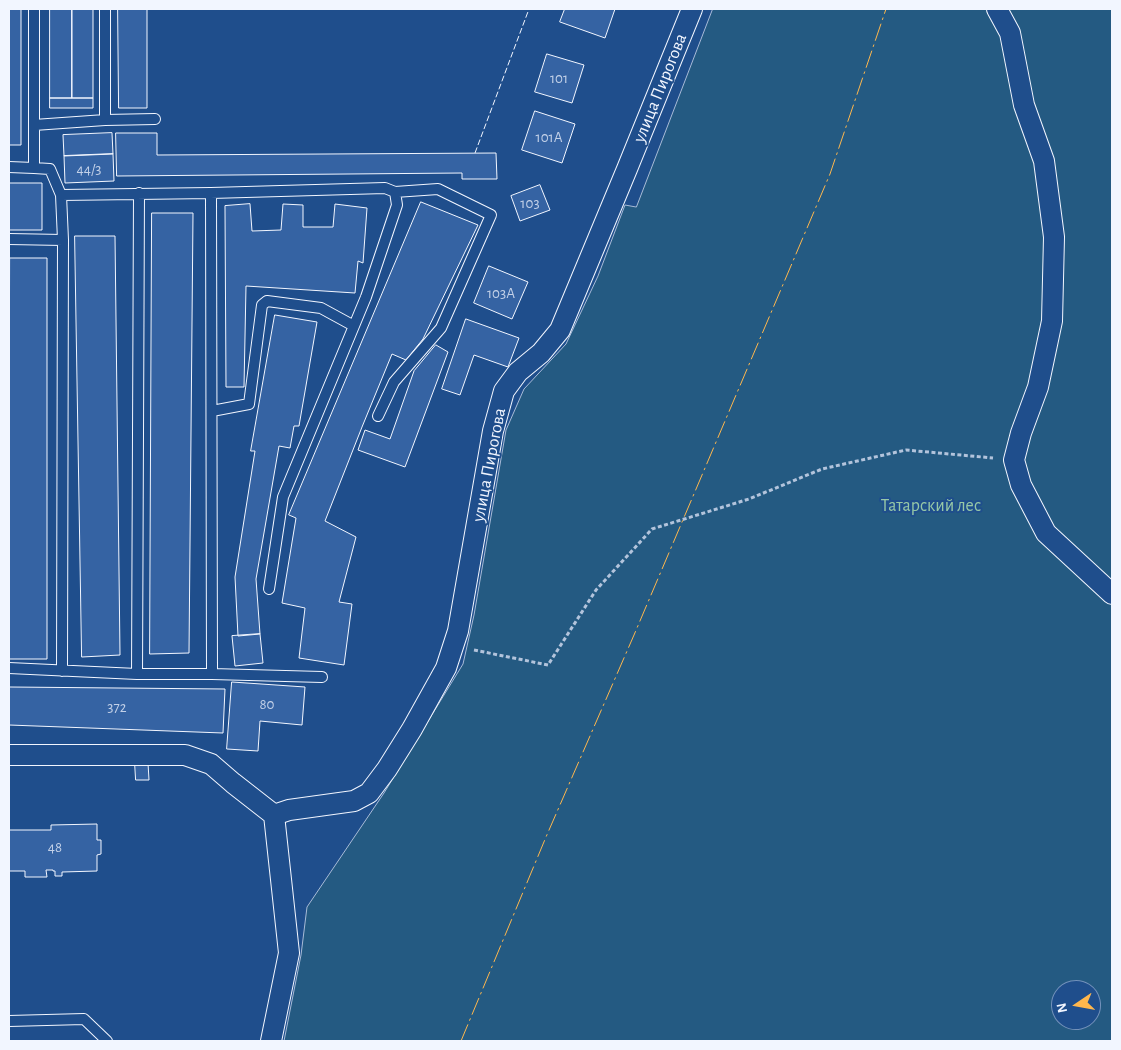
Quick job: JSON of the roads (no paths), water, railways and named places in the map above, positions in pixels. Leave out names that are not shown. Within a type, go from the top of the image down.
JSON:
[{"type":"street","name":"улица Пирогова","points":[[274,815],[289,810],[354,801],[369,793],[387,769],[442,677],[458,631],[493,432],[504,391],[518,372],[541,354],[560,330],[628,169],[692,9]]},
{"type":"street","points":[[997,9],[1010,32],[1024,105],[1044,161],[1054,237],[1052,321],[1038,387],[1021,433],[1014,460],[1021,485],[1046,533],[1112,594]]},
{"type":"street","points":[[9,755],[185,756],[211,764],[232,783],[274,815],[289,953],[271,1041]]},
{"type":"lane","points":[[34,9],[34,168]]},
{"type":"lane","points":[[105,9],[105,120]]},
{"type":"lane","points":[[34,125],[155,119]]},
{"type":"lane","points":[[9,167],[50,169],[61,195],[63,240],[62,671]]},
{"type":"lane","points":[[61,195],[386,188],[395,192],[438,189],[491,215],[441,328],[394,382],[378,416]]},
{"type":"lane","points":[[269,589],[283,497],[366,297],[397,205],[395,192]]},
{"type":"lane","points":[[137,674],[139,193]]},
{"type":"lane","points":[[212,193],[212,674]]},
{"type":"lane","points":[[9,239],[63,240]]},
{"type":"lane","points":[[212,410],[249,404],[262,305],[267,300],[321,308],[354,326]]},
{"type":"lane","points":[[9,668],[137,674],[322,677]]},
{"type":"lane","points":[[9,1021],[84,1019],[106,1041]]},
{"type":"park label","name":"Татарский лес","points":[[931,506]]}]
